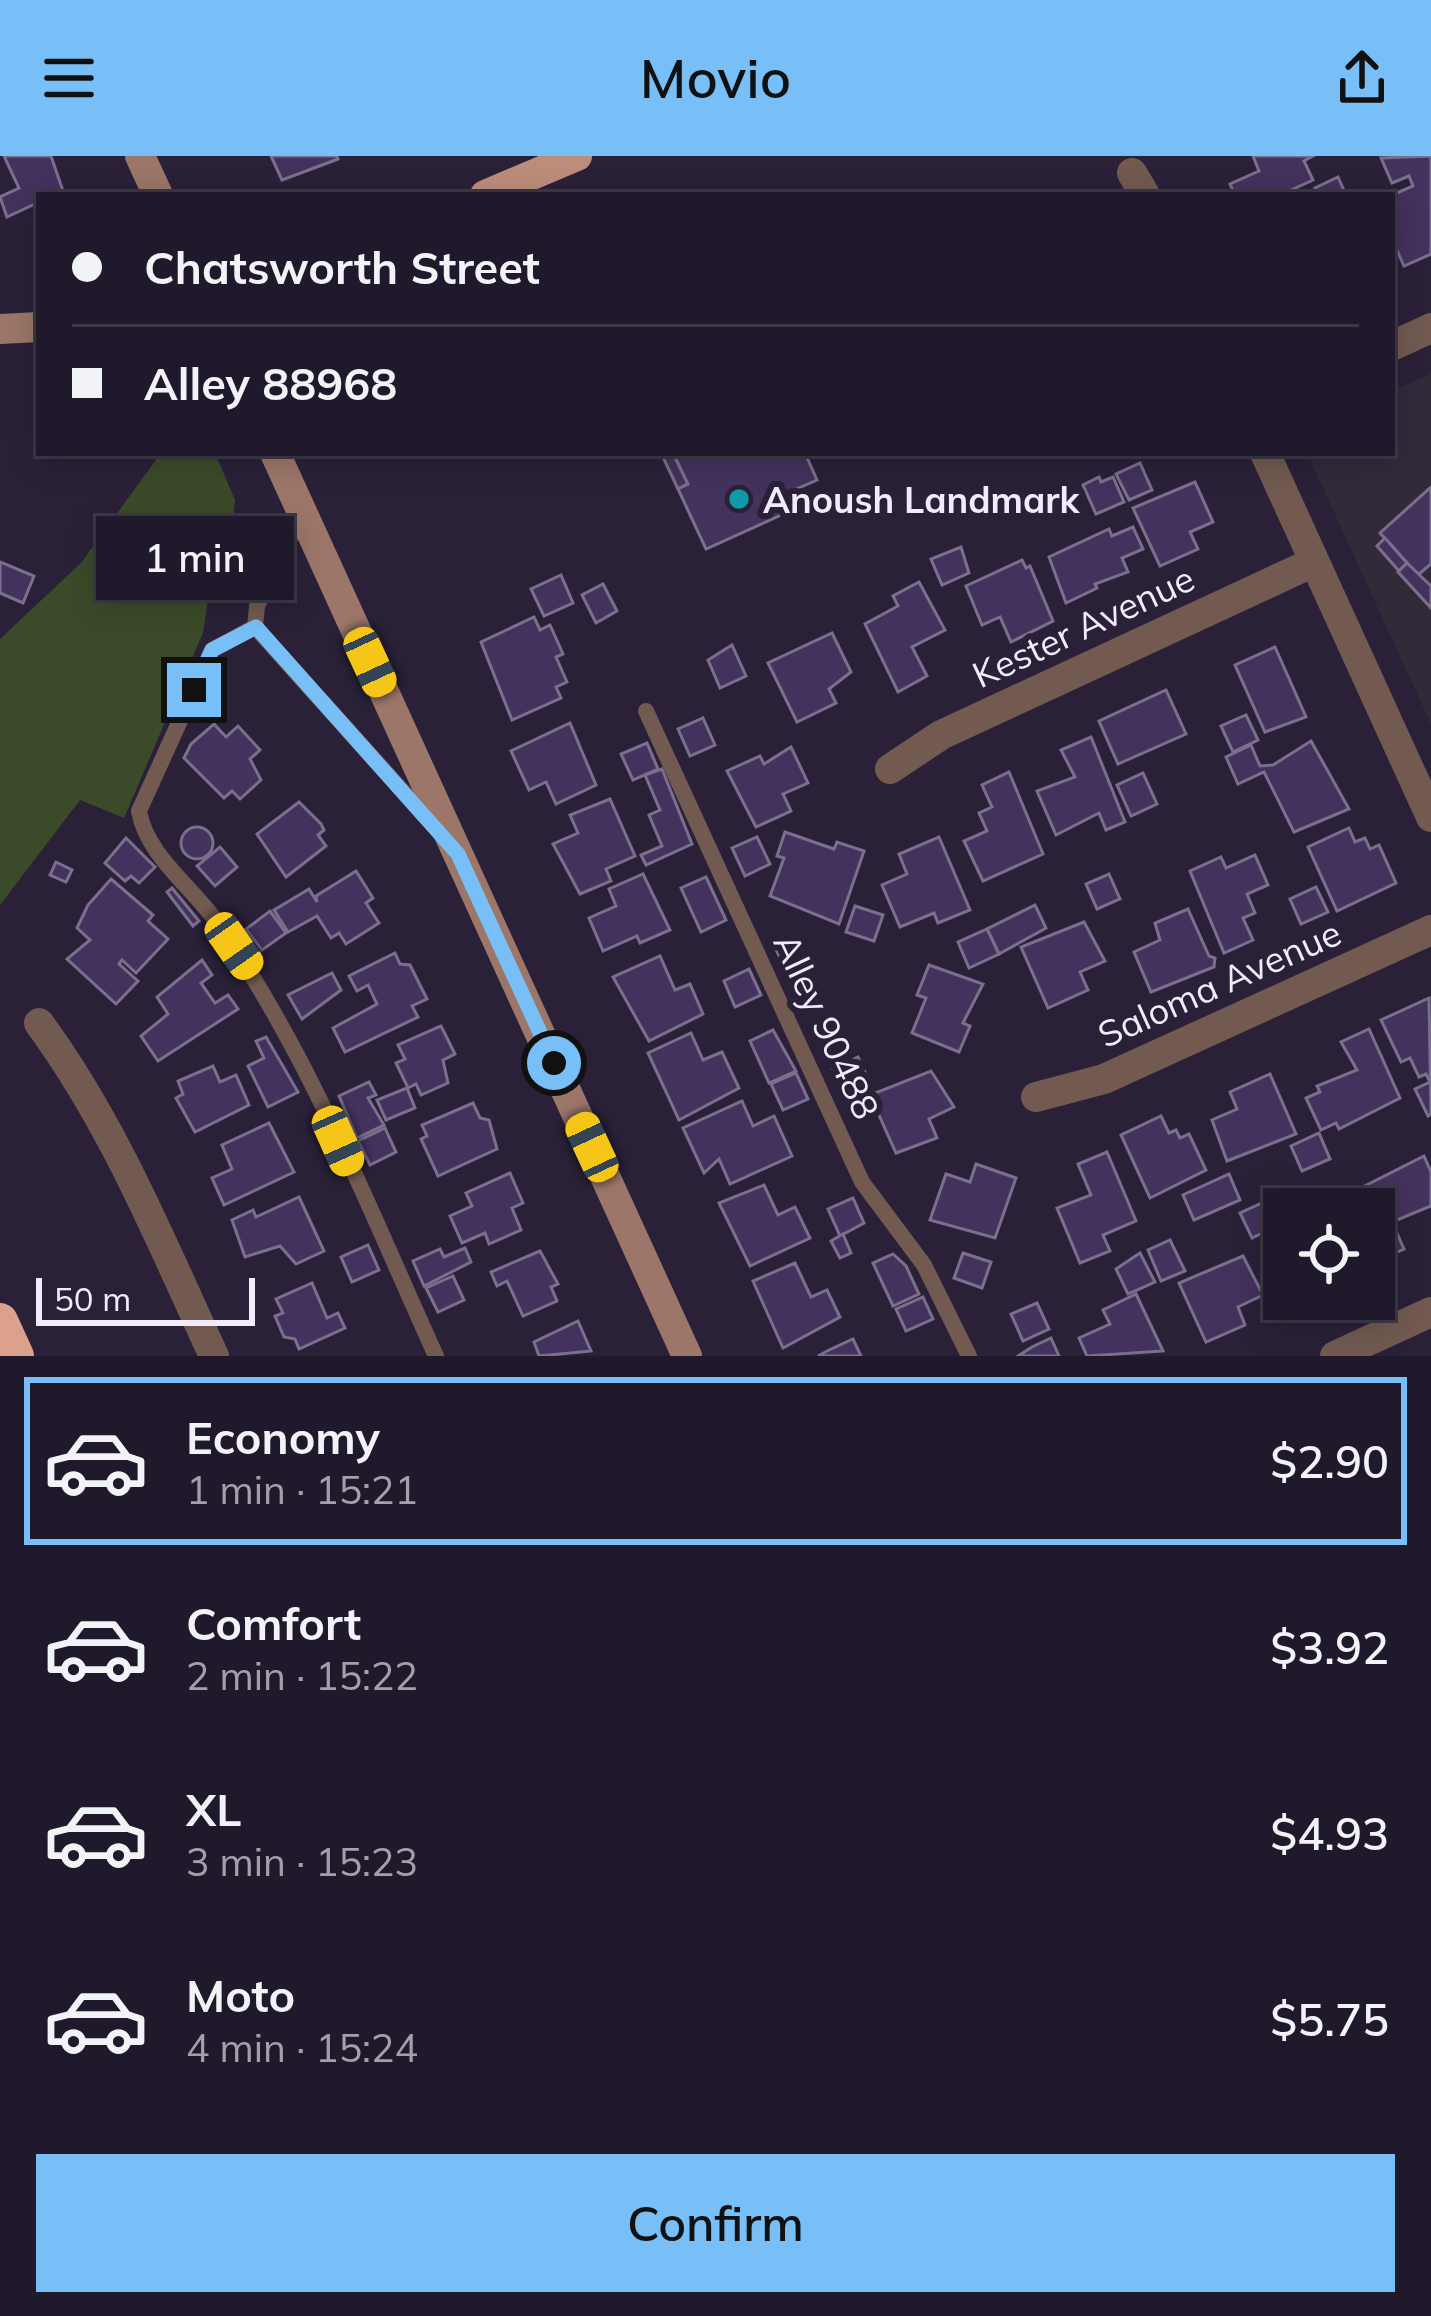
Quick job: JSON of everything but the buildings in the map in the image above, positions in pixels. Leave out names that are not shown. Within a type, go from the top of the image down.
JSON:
[{"type":"highway","points":[[0,1321],[16,1356]]},
{"type":"main road","points":[[140,156],[157,192]]},
{"type":"main road","points":[[492,192],[578,156]]},
{"type":"main road","points":[[0,329],[36,327]]},
{"type":"main road","points":[[276,456],[687,1356]]},
{"type":"street","points":[[1395,345],[1431,328]]},
{"type":"street","points":[[1266,456],[1431,817]]},
{"type":"street","name":"Kester Avenue","points":[[890,769],[941,735],[1314,562]]},
{"type":"street","name":"Saloma Avenue","points":[[1036,1097],[1104,1078],[1431,930]]},
{"type":"street","points":[[39,1023],[80,1078],[118,1150],[214,1356]]},
{"type":"street","points":[[1349,1353],[1431,1312]]},
{"type":"lane","points":[[302,513],[257,606],[256,627],[458,854]]},
{"type":"lane","points":[[256,627],[212,650],[139,811],[142,835],[210,913],[277,1013],[436,1356]]},
{"type":"lane","name":"Alley 90488","points":[[646,711],[869,1196],[924,1265],[969,1356]]},
{"type":"shaded area","points":[[1431,374],[1431,724],[1308,456],[1395,456],[1395,390]]},
{"type":"green space","points":[[159,456],[216,456],[235,500],[232,531],[215,554],[203,633],[124,818],[80,800],[0,905],[0,639],[81,563]]},
{"type":"place","name":"Anoush Landmark","points":[[739,499]]},
{"type":"route","points":[[194,690],[212,650],[256,627],[458,854],[554,1063]]}]
